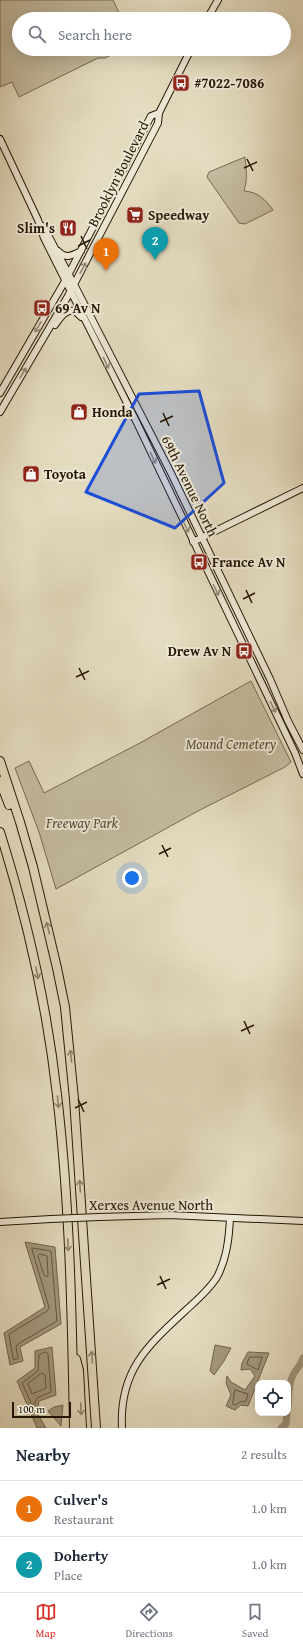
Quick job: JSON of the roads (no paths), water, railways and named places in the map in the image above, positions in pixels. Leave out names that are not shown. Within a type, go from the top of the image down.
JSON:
[{"type":"highway","points":[[0,761],[20,822],[60,981],[71,1058],[97,1428]]},
{"type":"highway","points":[[0,781],[21,838],[40,899]]},
{"type":"highway","points":[[0,832],[18,894],[41,992],[56,1088],[64,1174],[72,1343],[74,1428]]},
{"type":"highway","points":[[0,848],[18,894]]},
{"type":"highway","points":[[72,1343],[79,1370],[82,1428]]},
{"type":"street","points":[[211,12],[218,0]]},
{"type":"street","name":"Brooklyn Boulevard","points":[[0,412],[74,284],[158,123],[159,113],[188,56]]},
{"type":"street","name":"Brooklyn Boulevard","points":[[0,393],[65,281],[151,116],[159,113]]},
{"type":"street","name":"69th Avenue North","points":[[0,139],[38,220],[44,238],[88,329],[137,423],[293,749],[303,774]]},
{"type":"street","name":"69th Avenue North","points":[[38,220],[48,235],[74,284],[202,538],[302,748]]},
{"type":"street","points":[[55,248],[65,256],[73,256],[81,251]]},
{"type":"street","points":[[44,338],[64,314],[69,311],[77,313],[88,329]]},
{"type":"street","points":[[193,542],[303,488]]},
{"type":"street","name":"Xerxes Avenue North","points":[[0,1222],[169,1215],[303,1221]]},
{"type":"street","points":[[122,1428],[122,1412],[127,1384],[136,1365],[157,1337],[206,1292],[216,1278],[223,1262],[227,1247],[230,1218]]},
{"type":"water","points":[[25,1242],[55,1247],[61,1324],[20,1347],[23,1361],[10,1365],[4,1333],[45,1307]]},
{"type":"water","points":[[215,1345],[231,1348],[214,1375],[210,1371]]},
{"type":"water","points":[[52,1347],[56,1395],[39,1401],[37,1413],[46,1428],[37,1428],[17,1381],[35,1368],[35,1351]]},
{"type":"water","points":[[248,1352],[269,1353],[258,1380],[255,1380],[255,1388],[248,1406],[241,1405],[235,1410],[226,1406],[231,1395],[226,1383],[227,1376],[231,1382],[245,1390],[255,1376],[250,1369],[241,1370],[242,1363]]},
{"type":"water","points":[[63,1405],[61,1426],[48,1411],[54,1407]]},
{"type":"waterway","points":[[291,1380],[303,1358]]},
{"type":"waterway","points":[[281,1428],[286,1424],[287,1416]]},
{"type":"place","name":"#7022-7086","points":[[181,83]]},
{"type":"place","name":"Speedway","points":[[135,215]]},
{"type":"place","name":"Slim's","points":[[68,228]]},
{"type":"place","name":"Doherty","points":[[155,260]]},
{"type":"place","name":"Culver's","points":[[106,271]]},
{"type":"place","name":"69 Av N","points":[[42,308]]},
{"type":"place","name":"Honda","points":[[79,412]]},
{"type":"place","name":"Toyota","points":[[31,474]]},
{"type":"place","name":"France Av N","points":[[199,562]]},
{"type":"place","name":"Drew Av N","points":[[244,651]]},
{"type":"park label","name":"Mound Cemetery","points":[[231,744]]},
{"type":"park label","name":"Freeway Park","points":[[82,823]]}]
